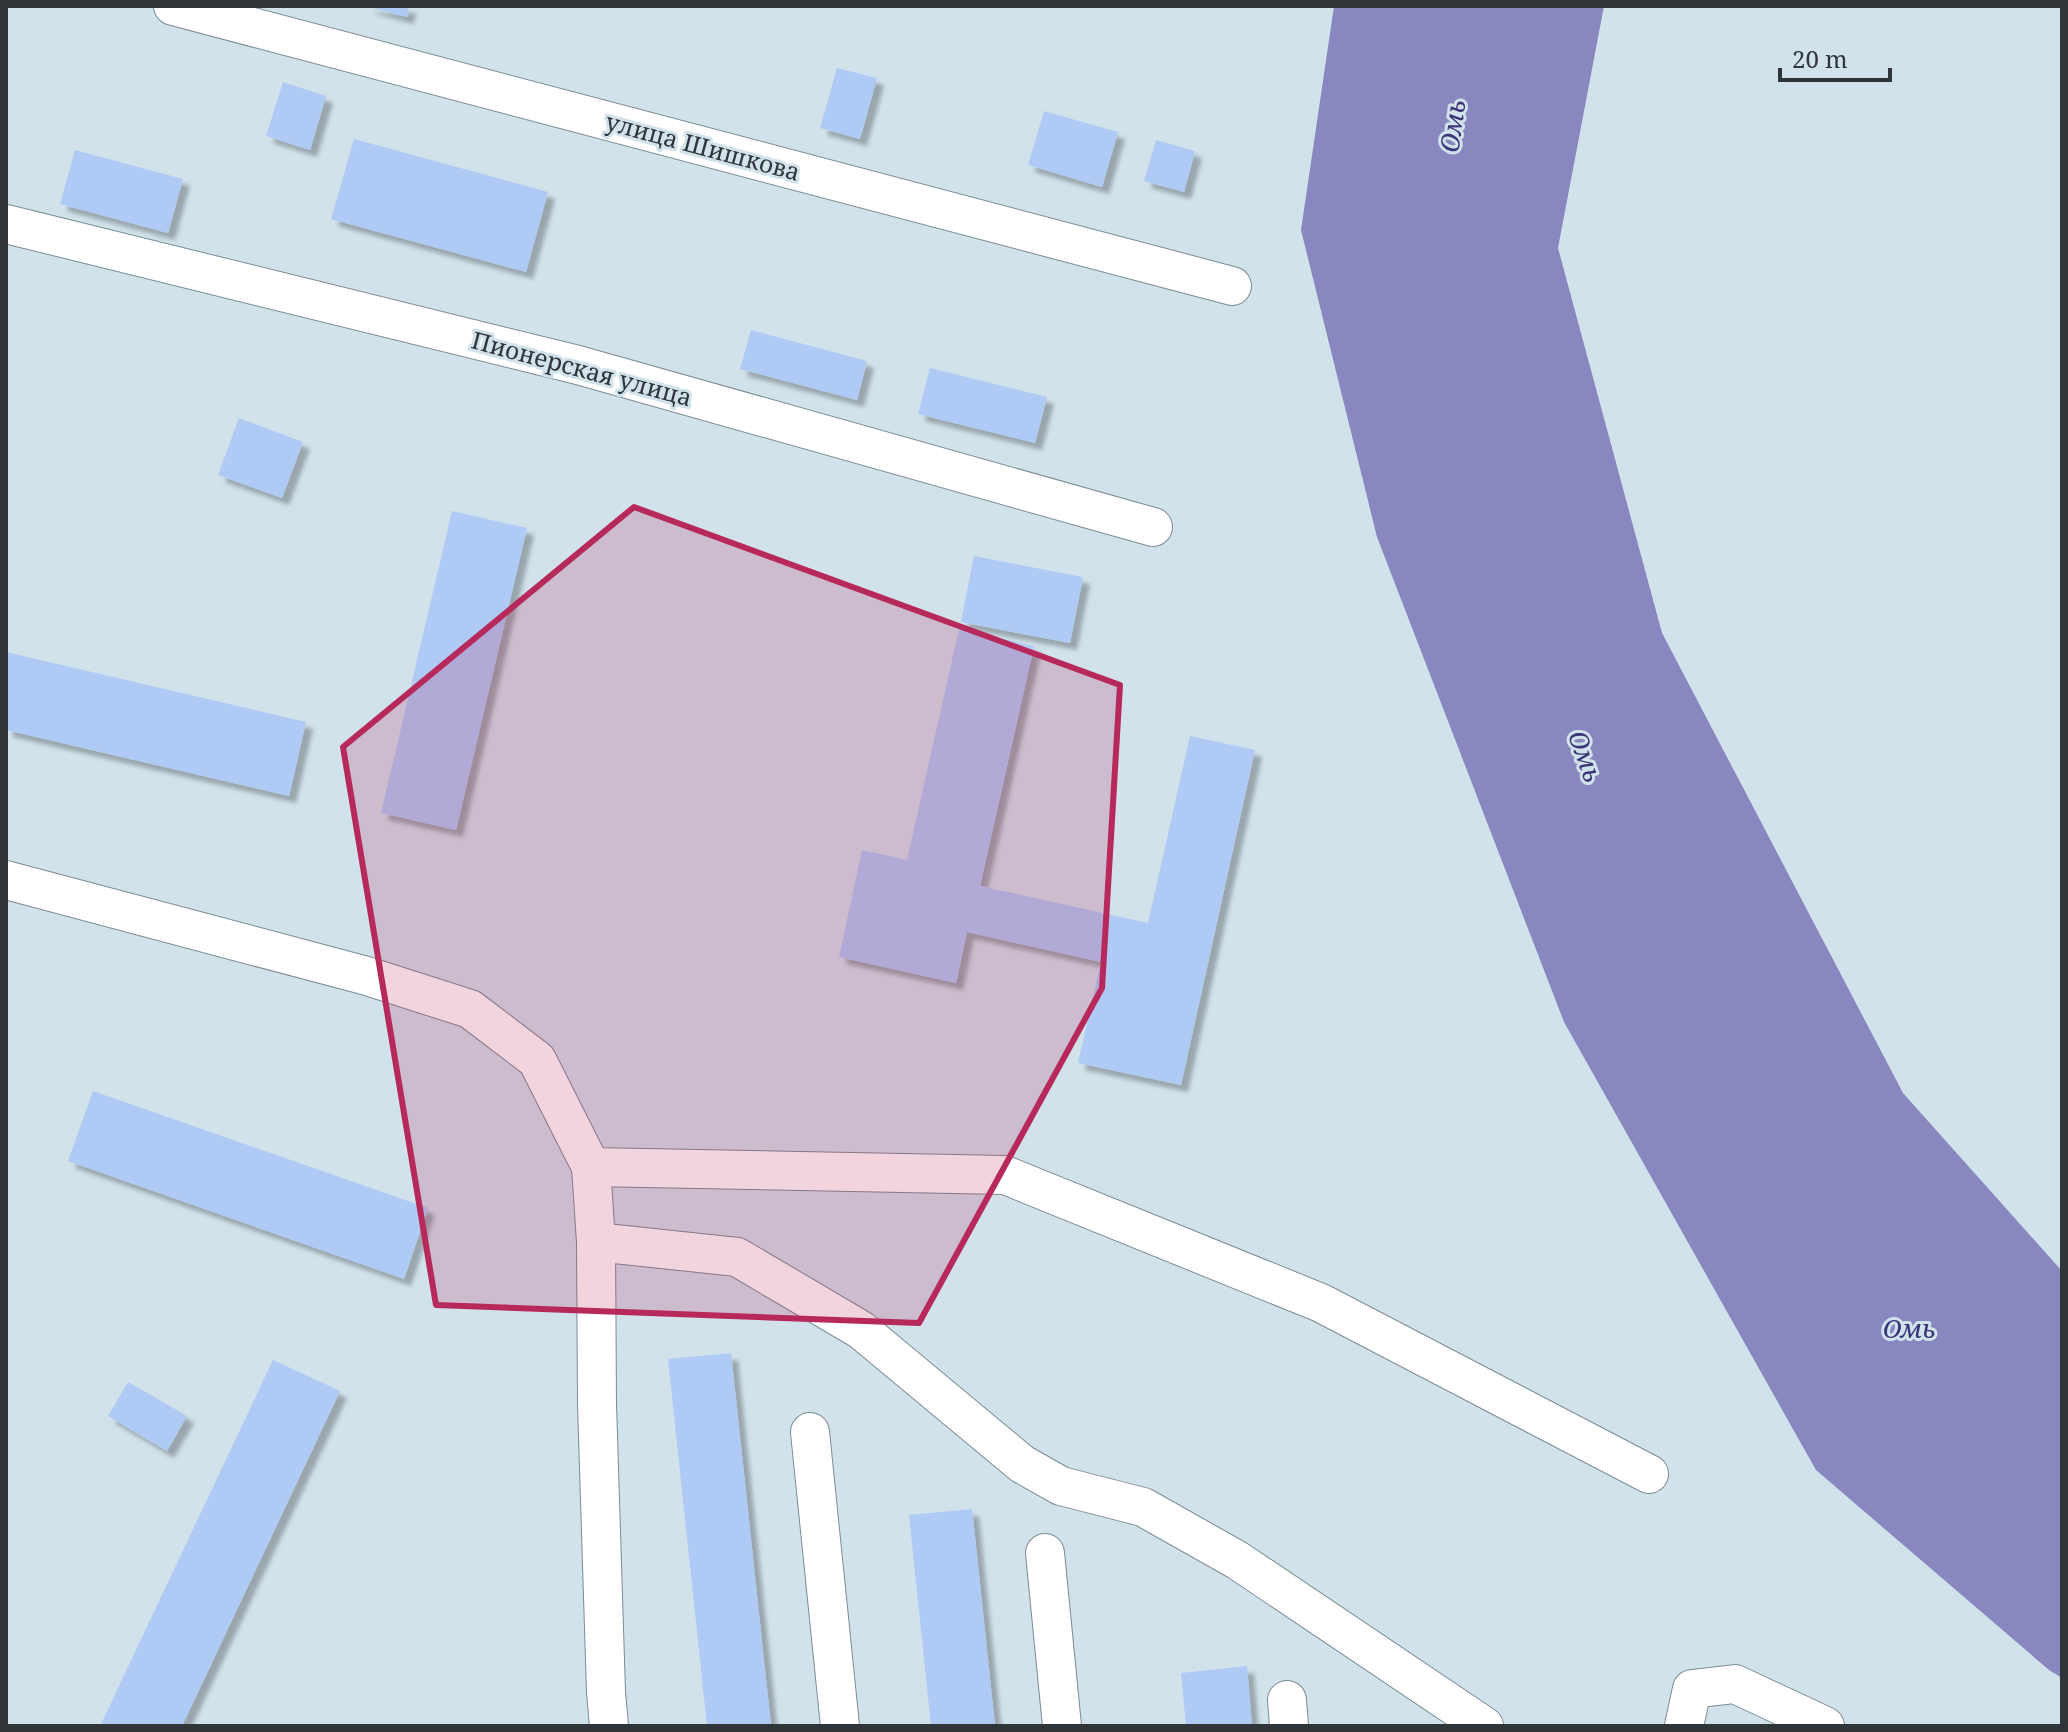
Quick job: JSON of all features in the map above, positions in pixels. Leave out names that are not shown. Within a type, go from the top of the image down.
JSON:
[{"type":"street","name":"улица Шишкова","points":[[173,6],[1232,286]]},
{"type":"street","name":"Пионерская улица","points":[[6,224],[578,365],[1153,527]]},
{"type":"street","points":[[6,880],[367,976],[470,1009],[537,1060],[591,1167],[596,1242],[597,1404],[609,1726]]},
{"type":"street","points":[[591,1167],[1005,1175],[1321,1303],[1649,1474]]},
{"type":"street","points":[[596,1242],[737,1257],[861,1330],[1022,1464],[1061,1486],[1143,1507],[1237,1560],[1484,1726]]},
{"type":"street","points":[[810,1432],[840,1726]]},
{"type":"street","points":[[1045,1553],[1062,1726]]},
{"type":"street","points":[[1684,1726],[1692,1689],[1735,1684],[1825,1726]]},
{"type":"highlighted area","points":[[634,507],[1120,685],[1102,988],[919,1323],[436,1305],[343,747]]},
{"type":"water","name":"Омь","points":[[1334,6],[1604,6],[1558,248],[1662,633],[1903,1093],[2062,1271],[2062,1678],[1816,1470],[1564,1022],[1377,537],[1301,230]]},
{"type":"building","points":[[365,6],[409,6],[407,17]]},
{"type":"building","points":[[837,68],[877,78],[860,139],[820,128]]},
{"type":"building","points":[[283,82],[326,96],[310,150],[266,136]]},
{"type":"building","points":[[1044,111],[1118,132],[1102,187],[1028,165]]},
{"type":"building","points":[[354,139],[548,192],[526,272],[331,219]]},
{"type":"building","points":[[1156,140],[1195,151],[1184,192],[1144,181]]},
{"type":"building","points":[[75,150],[183,179],[168,233],[60,204]]},
{"type":"building","points":[[751,330],[867,361],[857,400],[740,369]]},
{"type":"building","points":[[930,368],[1047,397],[1035,443],[918,414]]},
{"type":"building","points":[[239,418],[303,442],[282,498],[218,475]]},
{"type":"building","points":[[452,511],[527,528],[456,830],[381,813]]},
{"type":"building","points":[[974,556],[1083,577],[1070,643],[961,622]]},
{"type":"building","points":[[959,629],[1034,646],[980,886],[1148,923],[1190,736],[1255,750],[1181,1085],[1078,1063],[1101,962],[967,932],[956,983],[839,957],[862,850],[907,860]]},
{"type":"building","points":[[6,652],[306,722],[289,796],[6,730]]},
{"type":"building","points":[[93,1091],[428,1208],[404,1279],[68,1161]]},
{"type":"building","points":[[731,1353],[771,1726],[707,1726],[668,1359]]},
{"type":"building","points":[[273,1360],[340,1391],[182,1726],[100,1726]]},
{"type":"building","points":[[128,1382],[187,1416],[167,1451],[108,1416]]},
{"type":"building","points":[[972,1509],[995,1726],[931,1726],[909,1515]]},
{"type":"building","points":[[1247,1666],[1252,1726],[1186,1726],[1181,1673]]}]
